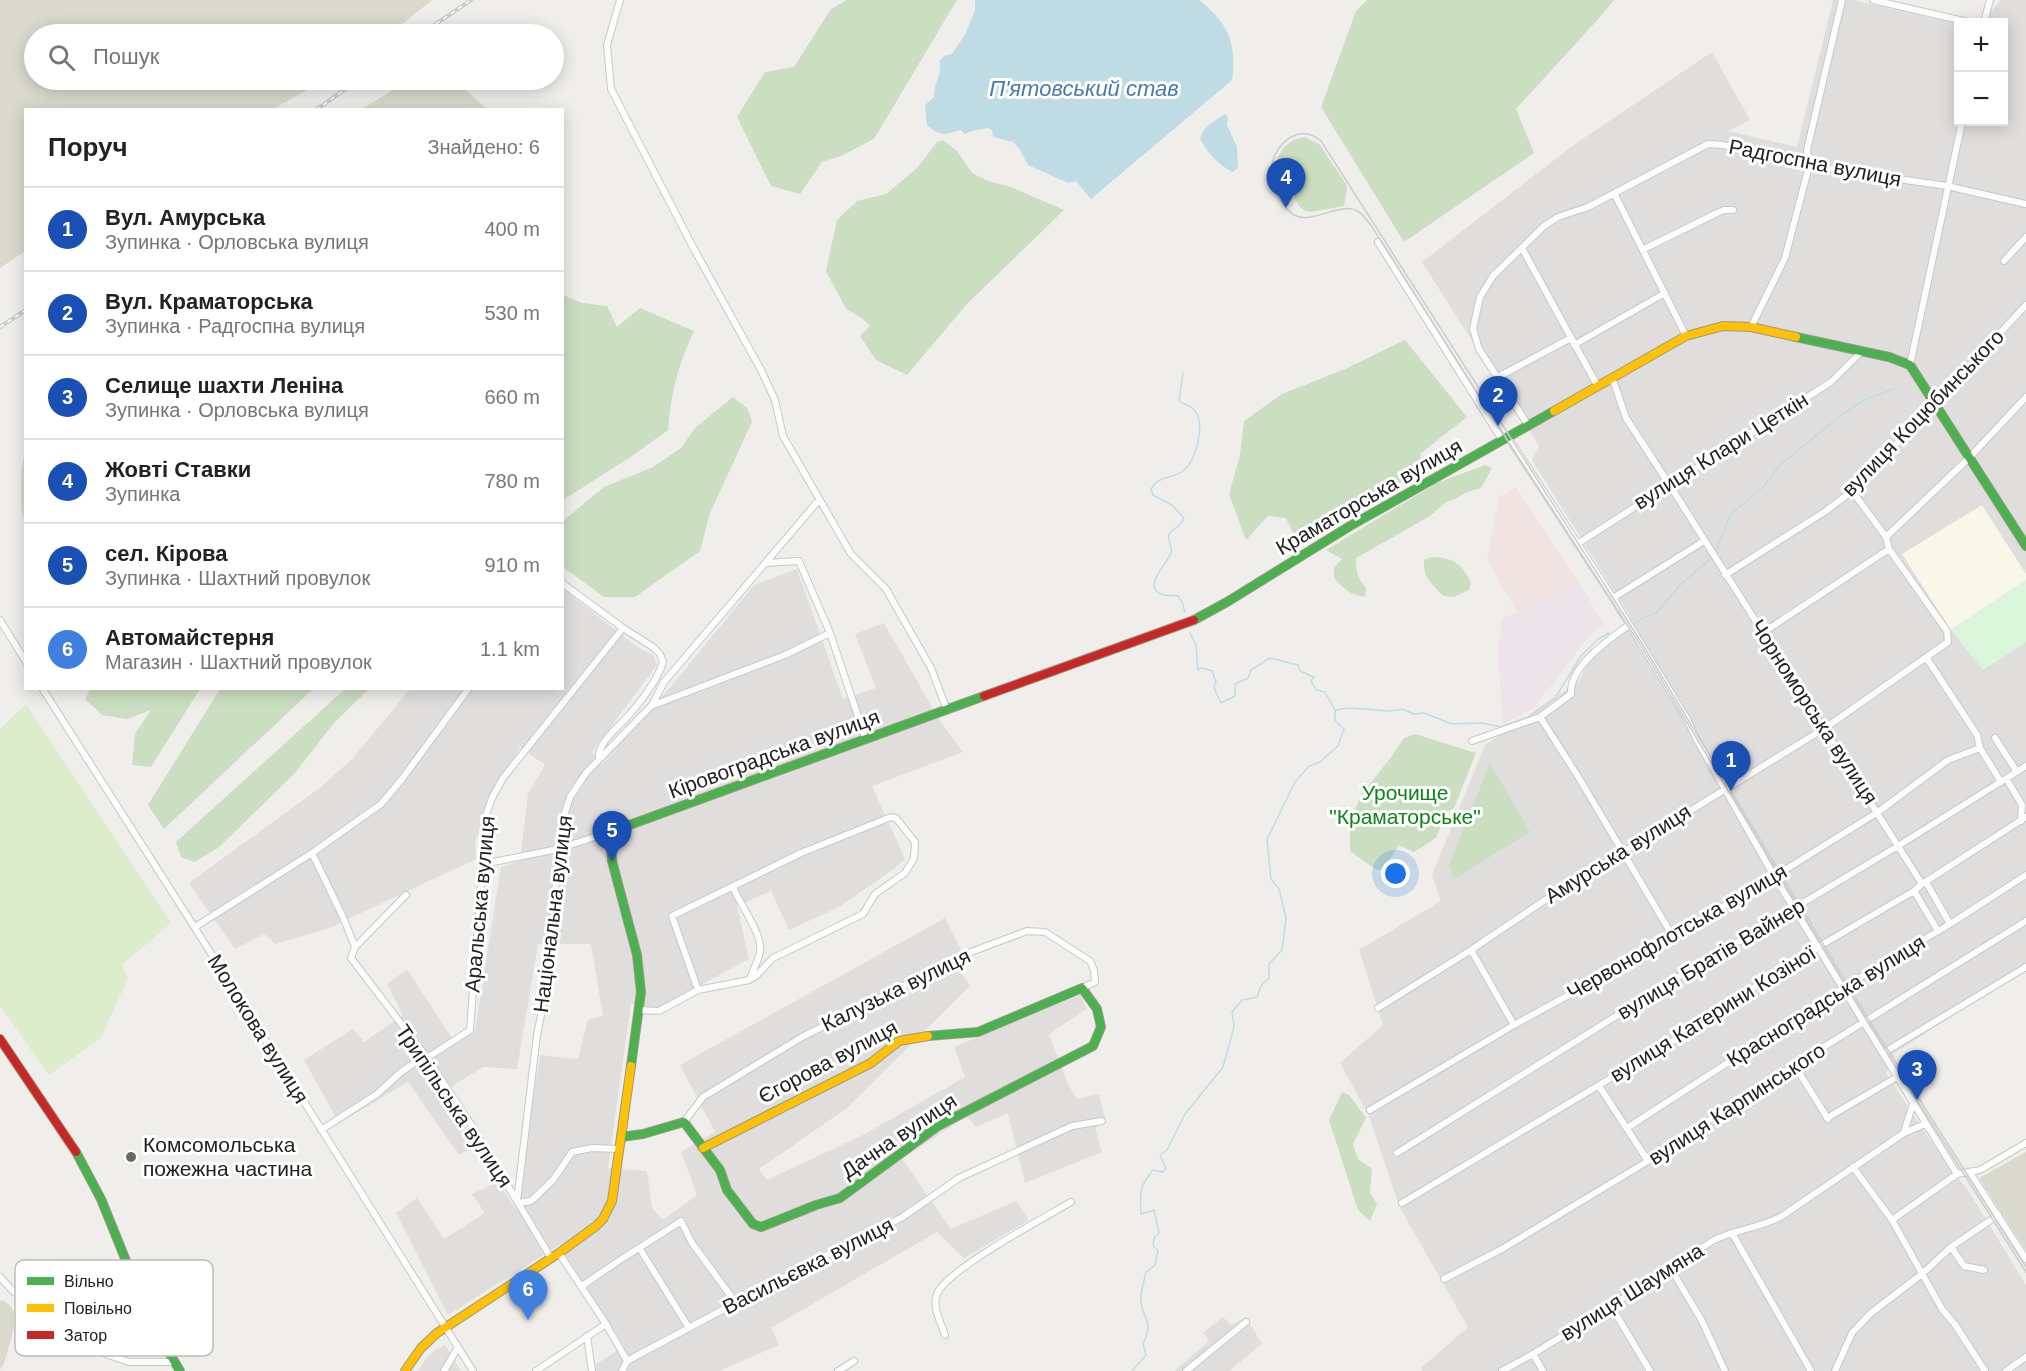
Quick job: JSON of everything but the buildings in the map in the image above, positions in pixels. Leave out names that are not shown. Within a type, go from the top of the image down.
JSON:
[{"type":"street","points":[[620,0],[607,45],[611,89],[694,249],[761,370],[775,400],[783,436],[851,554],[885,589],[931,668],[947,710]]},
{"type":"street","points":[[1751,327],[1785,258],[1809,166],[1807,150],[1842,0]]},
{"type":"street","points":[[1873,0],[1954,19]]},
{"type":"street","points":[[1985,18],[1990,0]]},
{"type":"street","points":[[1961,126],[1910,365],[2025,543]]},
{"type":"street","name":"Радгоспна вулиця","points":[[1528,425],[1475,341],[1474,319],[1480,297],[1488,282],[1550,221],[1588,207],[1708,144],[1723,145],[1809,166],[1947,186],[2026,204]]},
{"type":"street","points":[[1614,193],[1686,336]]},
{"type":"street","points":[[1644,249],[1717,213],[1732,210]]},
{"type":"street","points":[[2004,261],[2026,237]]},
{"type":"street","points":[[1378,242],[1505,438],[1613,598],[1687,719],[1793,909],[1957,1174]]},
{"type":"street","points":[[1522,248],[1597,385]]},
{"type":"street","points":[[1498,377],[1665,293]]},
{"type":"street","name":"вулиця Коцюбинського","points":[[1725,575],[1826,512],[1852,491],[2026,305]]},
{"type":"street","name":"Краматорська вулиця","points":[[947,710],[1208,613],[1350,526],[1686,336],[1723,326],[1751,327],[1889,357],[1910,365]]},
{"type":"street","name":"вулиця Клари Цеткін","points":[[1577,544],[1831,382],[1860,352]]},
{"type":"street","name":"Чорноморська вулиця","points":[[1612,377],[1630,426],[1950,924]]},
{"type":"street","points":[[1886,537],[1969,458],[2026,397]]},
{"type":"street","points":[[1764,632],[1889,549],[1886,537],[1852,491]]},
{"type":"street","points":[[651,706],[664,682],[819,500]]},
{"type":"street","points":[[1613,598],[1704,541]]},
{"type":"street","name":"Амурська вулиця","points":[[1378,1008],[1471,950],[1545,900],[1825,728],[1948,642],[1947,631],[1889,549]]},
{"type":"street","points":[[766,563],[799,561],[830,633],[866,740]]},
{"type":"street","points":[[564,584],[653,647],[660,654],[663,662],[648,690],[607,739],[598,753],[599,759]]},
{"type":"street","points":[[0,620],[24,659]]},
{"type":"street","points":[[1472,741],[1540,717],[1571,694],[1573,683],[1591,655],[1629,625]]},
{"type":"street","name":"Аральська вулиця","points":[[426,1057],[470,1030],[486,815],[497,788],[623,628]]},
{"type":"street","name":"Національна вулиця","points":[[518,1202],[537,1035],[549,976],[560,828],[570,797],[586,773],[651,706],[785,655],[830,633]]},
{"type":"street","points":[[1926,657],[1977,735],[1980,748],[2022,804],[2023,819]]},
{"type":"street","name":"Молокова вулиця","points":[[43,690],[195,927],[473,1371]]},
{"type":"street","points":[[195,927],[312,853],[381,804],[468,690]]},
{"type":"street","name":"Кіровоградська вулиця","points":[[613,831],[947,710]]},
{"type":"street","points":[[1540,717],[1672,935]]},
{"type":"street","points":[[1995,738],[2017,772]]},
{"type":"street","name":"Червонофлотська вулиця","points":[[1370,1110],[1514,1025],[1631,961],[1774,876],[1878,812],[1948,760],[1980,748]]},
{"type":"street","name":"вулиця Братів Вайнер","points":[[1397,1154],[1677,978],[1898,846],[2026,766]]},
{"type":"street","points":[[639,1010],[659,1011],[698,990],[749,980],[773,958],[863,914],[875,894],[905,873],[914,858],[915,842],[896,818],[891,817],[801,853],[672,916],[698,990]]},
{"type":"street","name":"вулиця Катерини Козіної","points":[[1402,1203],[1688,1032],[1789,964],[1914,891],[2023,819]]},
{"type":"street","points":[[405,1371],[428,1340],[555,1255],[603,1219],[612,1202],[639,1010],[641,979],[637,955],[612,861],[613,831],[558,849],[483,864]]},
{"type":"street","points":[[312,853],[355,947],[406,895]]},
{"type":"street","name":"Красноградська вулиця","points":[[1627,1128],[1843,988],[2026,875]]},
{"type":"street","points":[[733,887],[738,901],[753,923],[761,950],[749,980]]},
{"type":"street","points":[[1914,891],[1938,931]]},
{"type":"street","name":"вулиця Карпинського","points":[[1444,1279],[1502,1249],[1648,1161],[2026,921]]},
{"type":"street","name":"Калузька вулиця","points":[[684,1122],[703,1097],[802,1037],[971,952],[1027,931],[1045,932],[1090,961],[1094,970],[1095,982],[1082,988]]},
{"type":"street","name":"Трипільська вулиця","points":[[355,947],[351,958],[426,1057],[472,1126],[518,1202],[555,1255]]},
{"type":"street","points":[[1471,950],[1514,1025]]},
{"type":"street","points":[[1883,1053],[2026,967]]},
{"type":"street","name":"Дачна вулиця","points":[[703,1148],[720,1170],[727,1190],[753,1224],[761,1227],[840,1198],[938,1126],[1038,1072],[1093,1046],[1101,1027],[1097,1009],[1082,988]]},
{"type":"street","name":"Єгорова вулиця","points":[[703,1148],[872,1063],[899,1041],[915,1037],[978,1032],[1082,988]]},
{"type":"street","points":[[0,1039],[79,1156],[101,1199],[126,1260]]},
{"type":"street","points":[[321,1130],[377,1094],[400,1073],[426,1057]]},
{"type":"street","points":[[1795,1066],[1828,1119],[1897,1077]]},
{"type":"street","points":[[1599,1086],[1648,1161]]},
{"type":"street","points":[[1904,1133],[1913,1104]]},
{"type":"street","name":"Васильєвка вулиця","points":[[627,1361],[902,1218],[959,1178],[1072,1126],[1102,1121]]},
{"type":"street","points":[[621,1137],[654,1132],[684,1122],[703,1148]]},
{"type":"street","name":"вулиця Шаумяна","points":[[1502,1371],[1671,1269],[1714,1240],[1768,1224],[1904,1133],[1925,1124]]},
{"type":"street","points":[[1892,1220],[1957,1174],[1980,1170],[2026,1143]]},
{"type":"street","points":[[518,1202],[531,1201],[553,1180],[572,1152],[592,1148],[619,1149]]},
{"type":"street","points":[[1853,1167],[1892,1220],[1942,1309],[1956,1326],[1985,1371]]},
{"type":"street","points":[[1970,1173],[2026,1259]]},
{"type":"street","points":[[945,1335],[936,1308],[937,1294],[960,1268],[1071,1202]]},
{"type":"street","points":[[1834,1371],[1852,1333],[1870,1313],[1922,1274],[1951,1247],[1998,1215]]},
{"type":"street","points":[[581,1287],[606,1268],[640,1249],[681,1221],[692,1243],[736,1303]]},
{"type":"street","points":[[1732,1233],[1811,1371]]},
{"type":"street","points":[[1951,1247],[1964,1266],[1984,1270]]},
{"type":"street","points":[[640,1249],[689,1328]]},
{"type":"street","points":[[555,1255],[581,1287],[606,1324],[627,1361],[622,1371]]},
{"type":"street","points":[[1671,1269],[1702,1321],[1725,1371]]},
{"type":"street","points":[[0,1277],[15,1293]]},
{"type":"street","points":[[1611,1306],[1650,1371]]},
{"type":"street","points":[[1186,1371],[1246,1322]]},
{"type":"street","points":[[536,1371],[606,1324]]},
{"type":"street","points":[[587,1336],[592,1371]]},
{"type":"street","points":[[444,1371],[458,1347]]},
{"type":"street","points":[[1533,1354],[1543,1371]]},
{"type":"street","points":[[111,1356],[129,1362],[174,1362]]},
{"type":"street","points":[[171,1356],[180,1371]]},
{"type":"street","points":[[2006,1371],[2026,1357]]},
{"type":"street","points":[[838,1371],[855,1361]]},
{"type":"shaded area","points":[[0,0],[432,0],[402,24],[24,24],[24,90],[307,90],[275,108],[24,108],[24,252],[0,268]]},
{"type":"shaded area","points":[[1833,0],[1852,0],[1954,23],[1954,126],[2008,126],[2008,18],[1985,18],[2001,0],[2026,0],[2026,968],[1895,1053],[1886,1073],[1922,1128],[1971,1195],[2026,1285],[2026,1371],[1422,1371],[1421,1368],[1468,1327],[1400,1208],[1368,1114],[1340,1063],[1383,1025],[1359,950],[1441,901],[1432,875],[1485,745],[1579,681],[1598,644],[1631,618],[1532,460],[1539,446],[1422,262],[1575,144],[1712,52],[1750,120],[1728,131],[1797,147]]},
{"type":"shaded area","points":[[393,90],[466,90],[486,108],[364,108]]},
{"type":"shaded area","points":[[24,454],[24,520],[21,509],[21,476]]},
{"type":"shaded area","points":[[1516,487],[1579,582],[1517,612],[1487,559],[1499,497]]},
{"type":"shaded area","points":[[1982,505],[2026,574],[2026,580],[1951,630],[1902,554]]},
{"type":"shaded area","points":[[797,569],[843,699],[876,688],[855,634],[884,623],[940,721],[963,752],[872,786],[905,859],[891,871],[839,907],[789,930],[771,891],[737,906],[749,959],[656,1009],[631,1003],[608,1168],[647,1171],[652,1208],[663,1220],[697,1195],[681,1152],[715,1132],[680,1065],[945,918],[962,952],[951,957],[970,986],[847,1108],[759,1169],[767,1180],[863,1135],[965,1077],[954,1047],[1080,995],[1087,1009],[1049,1034],[1068,1084],[1077,1099],[1099,1094],[1106,1122],[1095,1128],[1102,1152],[1025,1183],[1008,1113],[976,1127],[967,1116],[902,1159],[951,1229],[1016,1201],[1029,1220],[964,1258],[937,1232],[771,1328],[779,1345],[719,1371],[586,1371],[624,1346],[559,1245],[448,1315],[396,1213],[417,1198],[444,1239],[485,1213],[472,1194],[498,1182],[516,1209],[540,1055],[578,1059],[588,1020],[603,1016],[591,944],[538,944],[517,1069],[483,1067],[443,1092],[477,1145],[459,1155],[408,1082],[339,1123],[304,1060],[353,1029],[364,1042],[403,1015],[387,984],[407,969],[456,1044],[475,1031],[501,867],[520,861],[528,794],[545,765],[520,747],[475,841],[476,859],[327,929],[275,944],[264,934],[235,949],[189,883],[321,787],[353,758],[409,690],[564,690],[564,590],[640,649],[653,655],[657,665],[592,752],[602,764],[674,683],[754,585]]},
{"type":"shaded area","points":[[1579,582],[1604,625],[1592,633],[1533,709],[1503,724],[1498,656],[1502,619]]},
{"type":"shaded area","points":[[2026,1152],[2026,1251],[1979,1178]]},
{"type":"shaded area","points":[[0,1301],[10,1305],[14,1312],[15,1324],[4,1364],[0,1370]]},
{"type":"shaded area","points":[[1223,1317],[1231,1325],[1246,1317],[1262,1344],[1229,1371],[1174,1371],[1209,1341],[1203,1333]]},
{"type":"shaded area","points":[[445,1345],[461,1371],[418,1371],[427,1357]]},
{"type":"green space","points":[[847,0],[957,0],[874,139],[841,156],[822,162],[800,194],[771,186],[737,117],[765,72],[794,67],[831,9]]},
{"type":"green space","points":[[1367,0],[1614,0],[1516,109],[1534,153],[1404,242],[1321,107],[1356,11]]},
{"type":"green space","points":[[1305,137],[1320,145],[1346,184],[1344,206],[1311,212],[1299,206],[1276,165],[1286,146],[1294,140]]},
{"type":"green space","points":[[943,140],[957,151],[972,173],[1064,210],[967,304],[907,375],[876,360],[860,336],[870,326],[846,309],[826,271],[837,220],[857,201],[886,194],[917,168],[937,142]]},
{"type":"green space","points":[[564,295],[583,303],[607,306],[617,327],[640,308],[694,331],[676,379],[668,430],[564,499]]},
{"type":"green space","points":[[1405,340],[1467,417],[1420,454],[1426,468],[1297,542],[1286,518],[1268,516],[1246,540],[1229,494],[1240,455],[1244,421],[1282,394],[1345,369]]},
{"type":"green space","points":[[733,397],[748,409],[752,422],[710,513],[700,551],[635,597],[604,597],[564,568],[564,520],[604,487],[653,467],[681,448],[695,428]]},
{"type":"green space","points":[[1485,465],[1492,468],[1481,488],[1446,502],[1430,516],[1356,558],[1358,574],[1366,588],[1365,597],[1348,591],[1334,578],[1334,568],[1342,559],[1326,550],[1437,483]]},
{"type":"green space","points":[[1432,557],[1451,560],[1460,566],[1471,582],[1469,590],[1454,597],[1443,596],[1425,572],[1424,560]]},
{"type":"green space","points":[[2026,580],[2026,642],[1983,670],[1951,630]]},
{"type":"green space","points":[[90,690],[199,690],[151,767],[132,765],[135,734],[151,710],[127,719],[102,715],[85,699]]},
{"type":"green space","points":[[219,690],[312,690],[164,829],[148,805]]},
{"type":"green space","points":[[344,690],[368,690],[334,723],[295,773],[218,848],[194,862],[181,857],[176,842]]},
{"type":"green space","points":[[26,704],[171,923],[122,965],[128,978],[101,1038],[49,1075],[0,1006],[0,729]]},
{"type":"green space","name":"Урочище \"Краматорське\"","points":[[1415,734],[1476,753],[1454,808],[1446,812],[1436,838],[1414,852],[1399,845],[1383,870],[1375,869],[1350,851],[1350,820],[1363,792],[1404,738]]},
{"type":"green space","name":"Урочище \"Краматорське\"","points":[[1490,763],[1530,832],[1454,879],[1449,865]]},
{"type":"green space","points":[[1342,1092],[1349,1095],[1366,1118],[1353,1144],[1358,1159],[1372,1169],[1370,1193],[1377,1204],[1370,1221],[1358,1210],[1329,1120]]},
{"type":"water","name":"П'ятовський став","points":[[975,0],[1199,0],[1224,25],[1228,34],[1233,55],[1232,80],[1091,199],[1076,181],[1068,183],[1028,165],[1013,142],[993,137],[992,130],[988,128],[965,134],[961,130],[943,134],[927,125],[925,105],[934,97],[940,60],[952,54],[965,35],[975,10]]},
{"type":"water","points":[[1225,114],[1228,117],[1227,125],[1237,147],[1238,167],[1233,172],[1214,158],[1200,138],[1207,127]]},
{"type":"waterway","points":[[1183,372],[1179,401],[1196,411],[1200,428],[1198,444],[1192,460],[1183,471],[1158,481],[1151,489],[1153,495],[1172,505],[1184,518],[1169,535],[1171,553],[1157,576],[1154,587],[1157,592],[1164,595],[1178,596],[1185,612]]},
{"type":"waterway","points":[[1716,550],[1731,514],[1765,485],[1780,465],[1844,413],[1866,399],[1894,389]]},
{"type":"waterway","points":[[1636,622],[1658,611],[1678,587],[1711,558]]},
{"type":"waterway","points":[[1132,1371],[1146,1355],[1143,1344],[1148,1325],[1142,1309],[1141,1295],[1146,1272],[1155,1265],[1158,1250],[1153,1246],[1154,1238],[1159,1233],[1154,1210],[1141,1214],[1143,1186],[1153,1170],[1163,1172],[1166,1169],[1160,1155],[1167,1150],[1185,1114],[1223,1067],[1234,1027],[1232,1012],[1242,1000],[1257,997],[1261,986],[1269,978],[1269,964],[1282,950],[1286,918],[1279,889],[1271,879],[1267,839],[1295,782],[1309,766],[1320,762],[1338,746],[1344,729],[1335,721],[1335,710],[1325,692],[1316,690],[1311,681],[1314,677],[1300,671],[1298,665],[1270,658],[1251,670],[1248,678],[1235,684],[1235,696],[1221,703],[1214,688],[1216,682],[1212,671],[1202,668],[1198,670],[1196,645],[1190,633]]},
{"type":"waterway","points":[[1336,710],[1348,708],[1391,711],[1402,709],[1414,714],[1424,713],[1452,724],[1482,723],[1501,727],[1526,718],[1555,698],[1581,656],[1598,639],[1609,633]]},
{"type":"tram line","points":[[2026,1267],[1869,1020],[1643,645],[1321,141],[1312,135],[1303,134],[1294,135],[1286,140],[1275,156],[1271,175],[1272,184],[1281,201],[1293,214],[1301,217],[1352,209],[1361,214],[1372,227],[1641,646],[1867,1021],[2026,1272]]},
{"type":"railway","points":[[436,24],[471,0]]},
{"type":"railway","points":[[319,108],[344,90]]},
{"type":"railway","points":[[0,327],[24,311]]},
{"type":"traffic: fast","points":[[1796,337],[1889,357],[1910,365],[2026,546]]},
{"type":"traffic: fast","points":[[1194,620],[1350,526],[1554,411]]},
{"type":"traffic: fast","points":[[631,1066],[641,992],[637,955],[612,861],[613,831],[984,696]]},
{"type":"traffic: fast","points":[[621,1137],[643,1134],[684,1122],[720,1170],[727,1190],[753,1224],[761,1227],[840,1198],[938,1126],[1093,1046],[1101,1027],[1097,1009],[1082,988],[978,1032],[928,1036]]},
{"type":"traffic: fast","points":[[76,1152],[101,1199],[126,1260]]},
{"type":"traffic: fast","points":[[171,1356],[180,1371]]},
{"type":"traffic: slow","points":[[1554,411],[1686,336],[1723,326],[1751,327],[1796,337]]},
{"type":"traffic: slow","points":[[703,1148],[871,1063],[899,1041],[928,1036]]},
{"type":"traffic: slow","points":[[405,1371],[421,1348],[437,1333],[559,1253],[603,1219],[612,1201],[631,1066]]},
{"type":"traffic: jam","points":[[984,696],[1194,620]]},
{"type":"traffic: jam","points":[[0,1039],[76,1152]]},
{"type":"place","name":"Жовті Ставки","points":[[1286,208]]},
{"type":"place","name":"Вул. Краматорська","points":[[1498,426]]},
{"type":"place","name":"Вул. Амурська","points":[[1731,791]]},
{"type":"place","name":"сел. Кірова","points":[[612,861]]},
{"type":"place","name":"Селище шахти Леніна","points":[[1917,1100]]},
{"type":"place","name":"Комсомольська пожежна частина","points":[[131,1157]]},
{"type":"place","name":"Автомайстерня","points":[[528,1320]]}]
